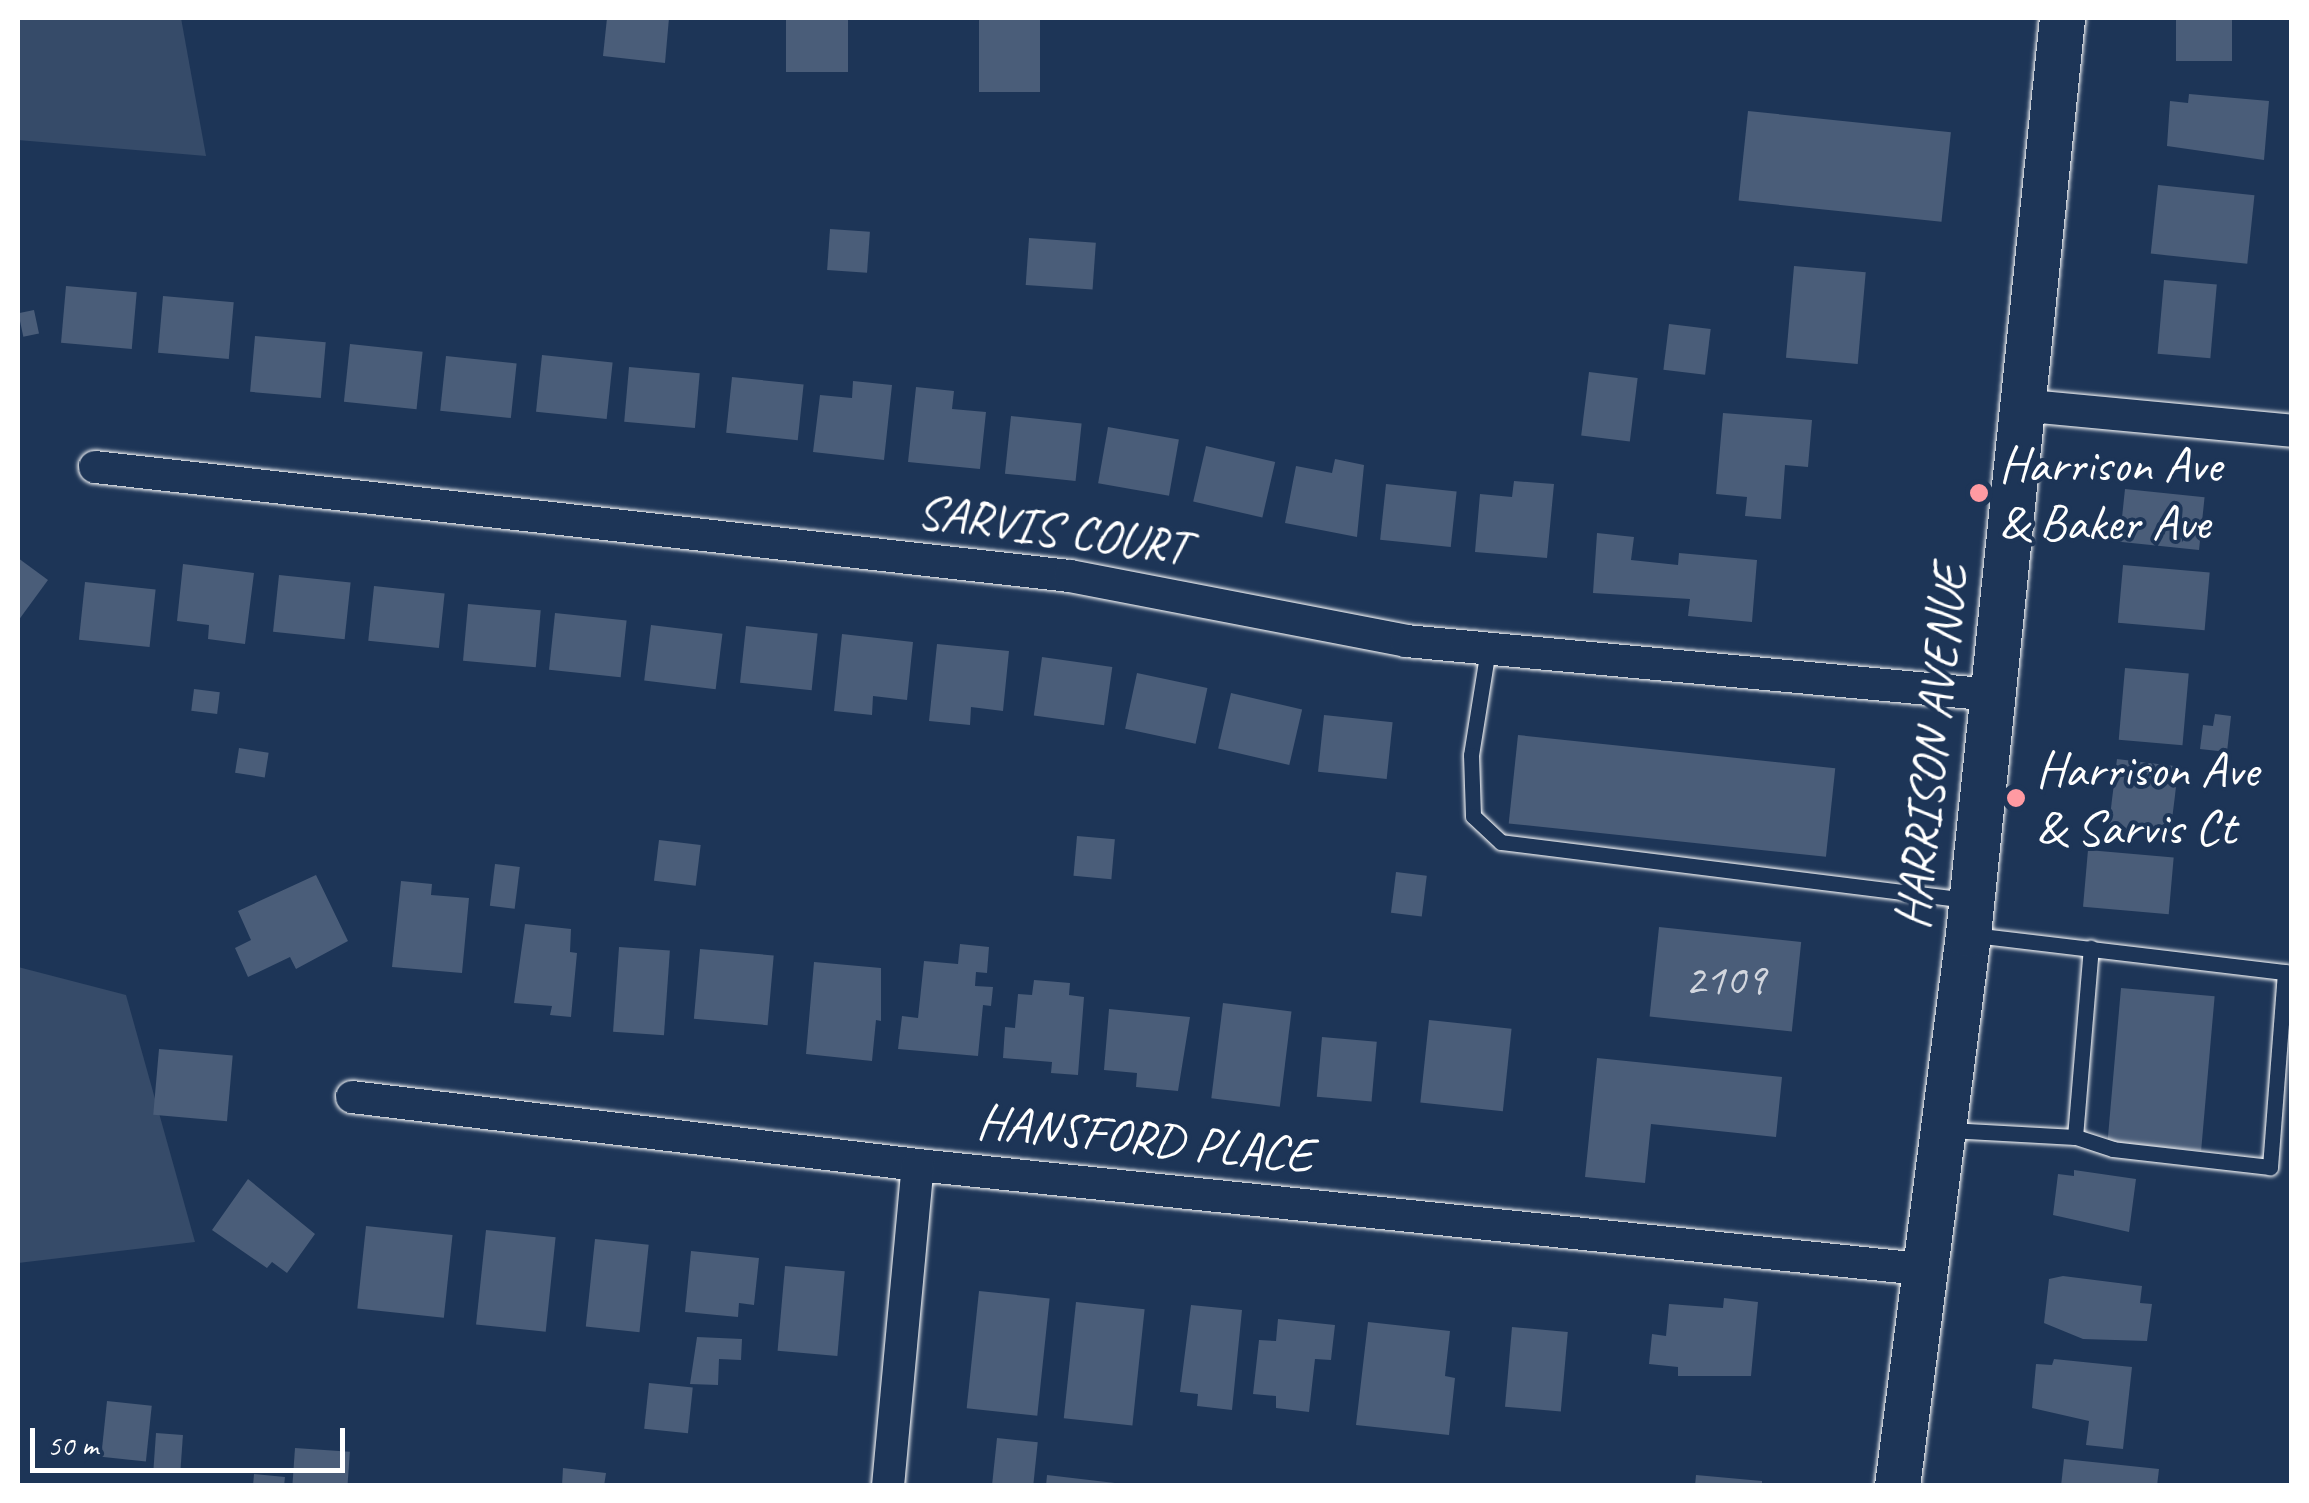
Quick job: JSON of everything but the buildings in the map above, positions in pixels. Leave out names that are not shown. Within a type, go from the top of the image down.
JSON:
[{"type":"main road","name":"HARRISON AVENUE","points":[[1897,1486],[1930,1270],[1994,696],[2019,406],[2062,18]]},
{"type":"street","points":[[2019,406],[2292,431]]},
{"type":"street","name":"SARVIS COURT","points":[[95,467],[1070,576],[1312,628],[1994,696]]},
{"type":"street","name":"HANSFORD PLACE","points":[[352,1097],[918,1165],[1930,1270]]},
{"type":"street","points":[[888,1486],[918,1165]]},
{"type":"lane","points":[[1488,648],[1471,755],[1473,816],[1502,842],[1969,917],[2091,948],[2285,972],[2270,1166],[2113,1149],[2075,1137],[1945,1130]]},
{"type":"lane","points":[[2075,1137],[2091,948]]},
{"type":"shaded area","points":[[18,18],[181,18],[206,156],[18,140]]},
{"type":"shaded area","points":[[18,967],[126,995],[195,1242],[18,1263]]},
{"type":"place","name":"Harrison Ave & Baker Ave","points":[[1979,493]]},
{"type":"place","name":"Harrison Ave & Sarvis Ct","points":[[2016,798]]}]
